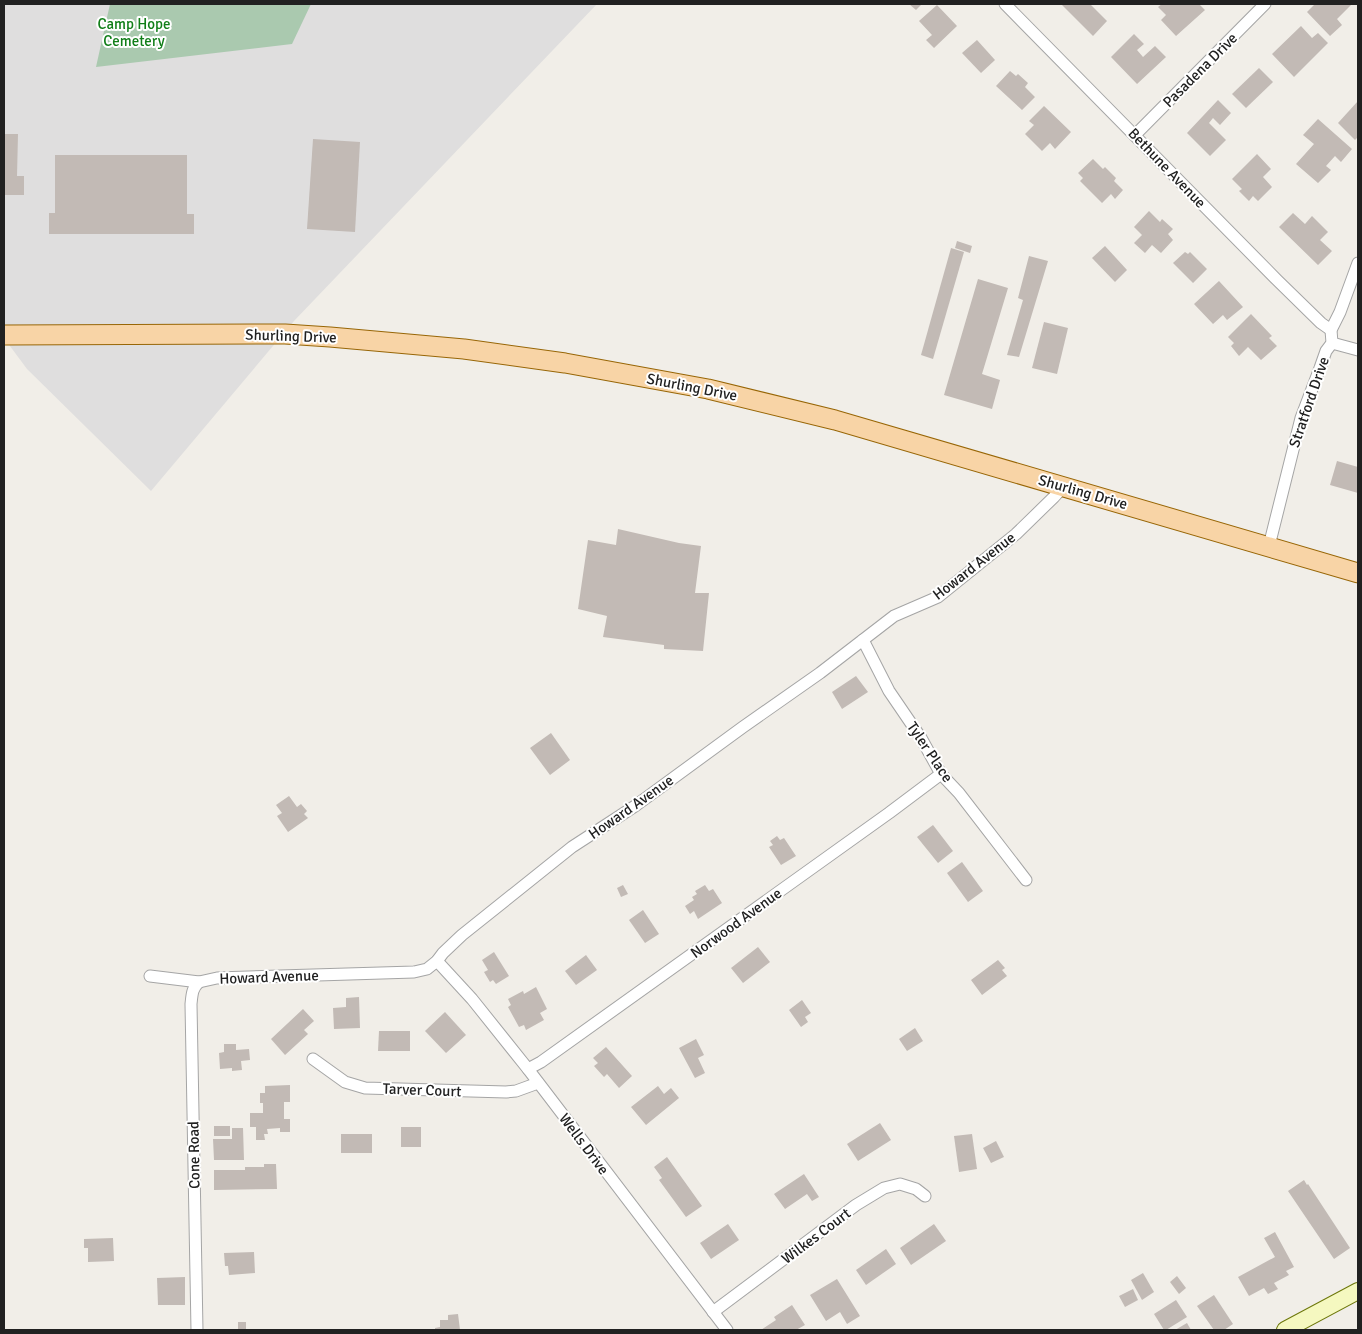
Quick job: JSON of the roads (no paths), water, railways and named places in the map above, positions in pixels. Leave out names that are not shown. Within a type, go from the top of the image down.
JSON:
[{"type":"main road","name":"Shurling Drive","points":[[4,335],[285,334],[330,337],[464,350],[565,363],[708,388],[836,420],[1358,573]]},
{"type":"main road","points":[[1285,1330],[1358,1291]]},
{"type":"street","name":"Bethune Avenue","points":[[1007,4],[1277,280],[1321,323],[1331,330]]},
{"type":"street","name":"Pasadena Drive","points":[[1136,135],[1265,4]]},
{"type":"street","name":"Stratford Drive","points":[[1268,546],[1301,418],[1326,351],[1332,343],[1331,330],[1340,312],[1358,263]]},
{"type":"street","points":[[1332,343],[1358,350]]},
{"type":"street","name":"Howard Avenue","points":[[150,976],[199,982],[217,978],[414,972],[426,969],[437,962],[443,953],[462,935],[572,848],[635,806],[820,673],[894,616],[938,597],[1016,534],[1041,511],[1062,487]]},
{"type":"street","name":"Tyler Place","points":[[863,640],[889,691],[921,738],[941,774],[959,793],[1026,880]]},
{"type":"street","name":"Norwood Avenue","points":[[528,1069],[541,1062],[941,774]]},
{"type":"street","name":"Wells Drive","points":[[437,962],[472,999],[528,1069],[727,1330]]},
{"type":"street","name":"Cone Road","points":[[197,1330],[191,1004],[192,990],[199,982]]},
{"type":"street","name":"Tarver Court","points":[[313,1059],[344,1082],[365,1088],[506,1092],[516,1091],[538,1083]]},
{"type":"street","name":"Wilkes Court","points":[[713,1312],[856,1205],[884,1188],[900,1184],[916,1189],[925,1196]]},
{"type":"park label","name":"Camp Hope Cemetery","points":[[134,32]]}]
